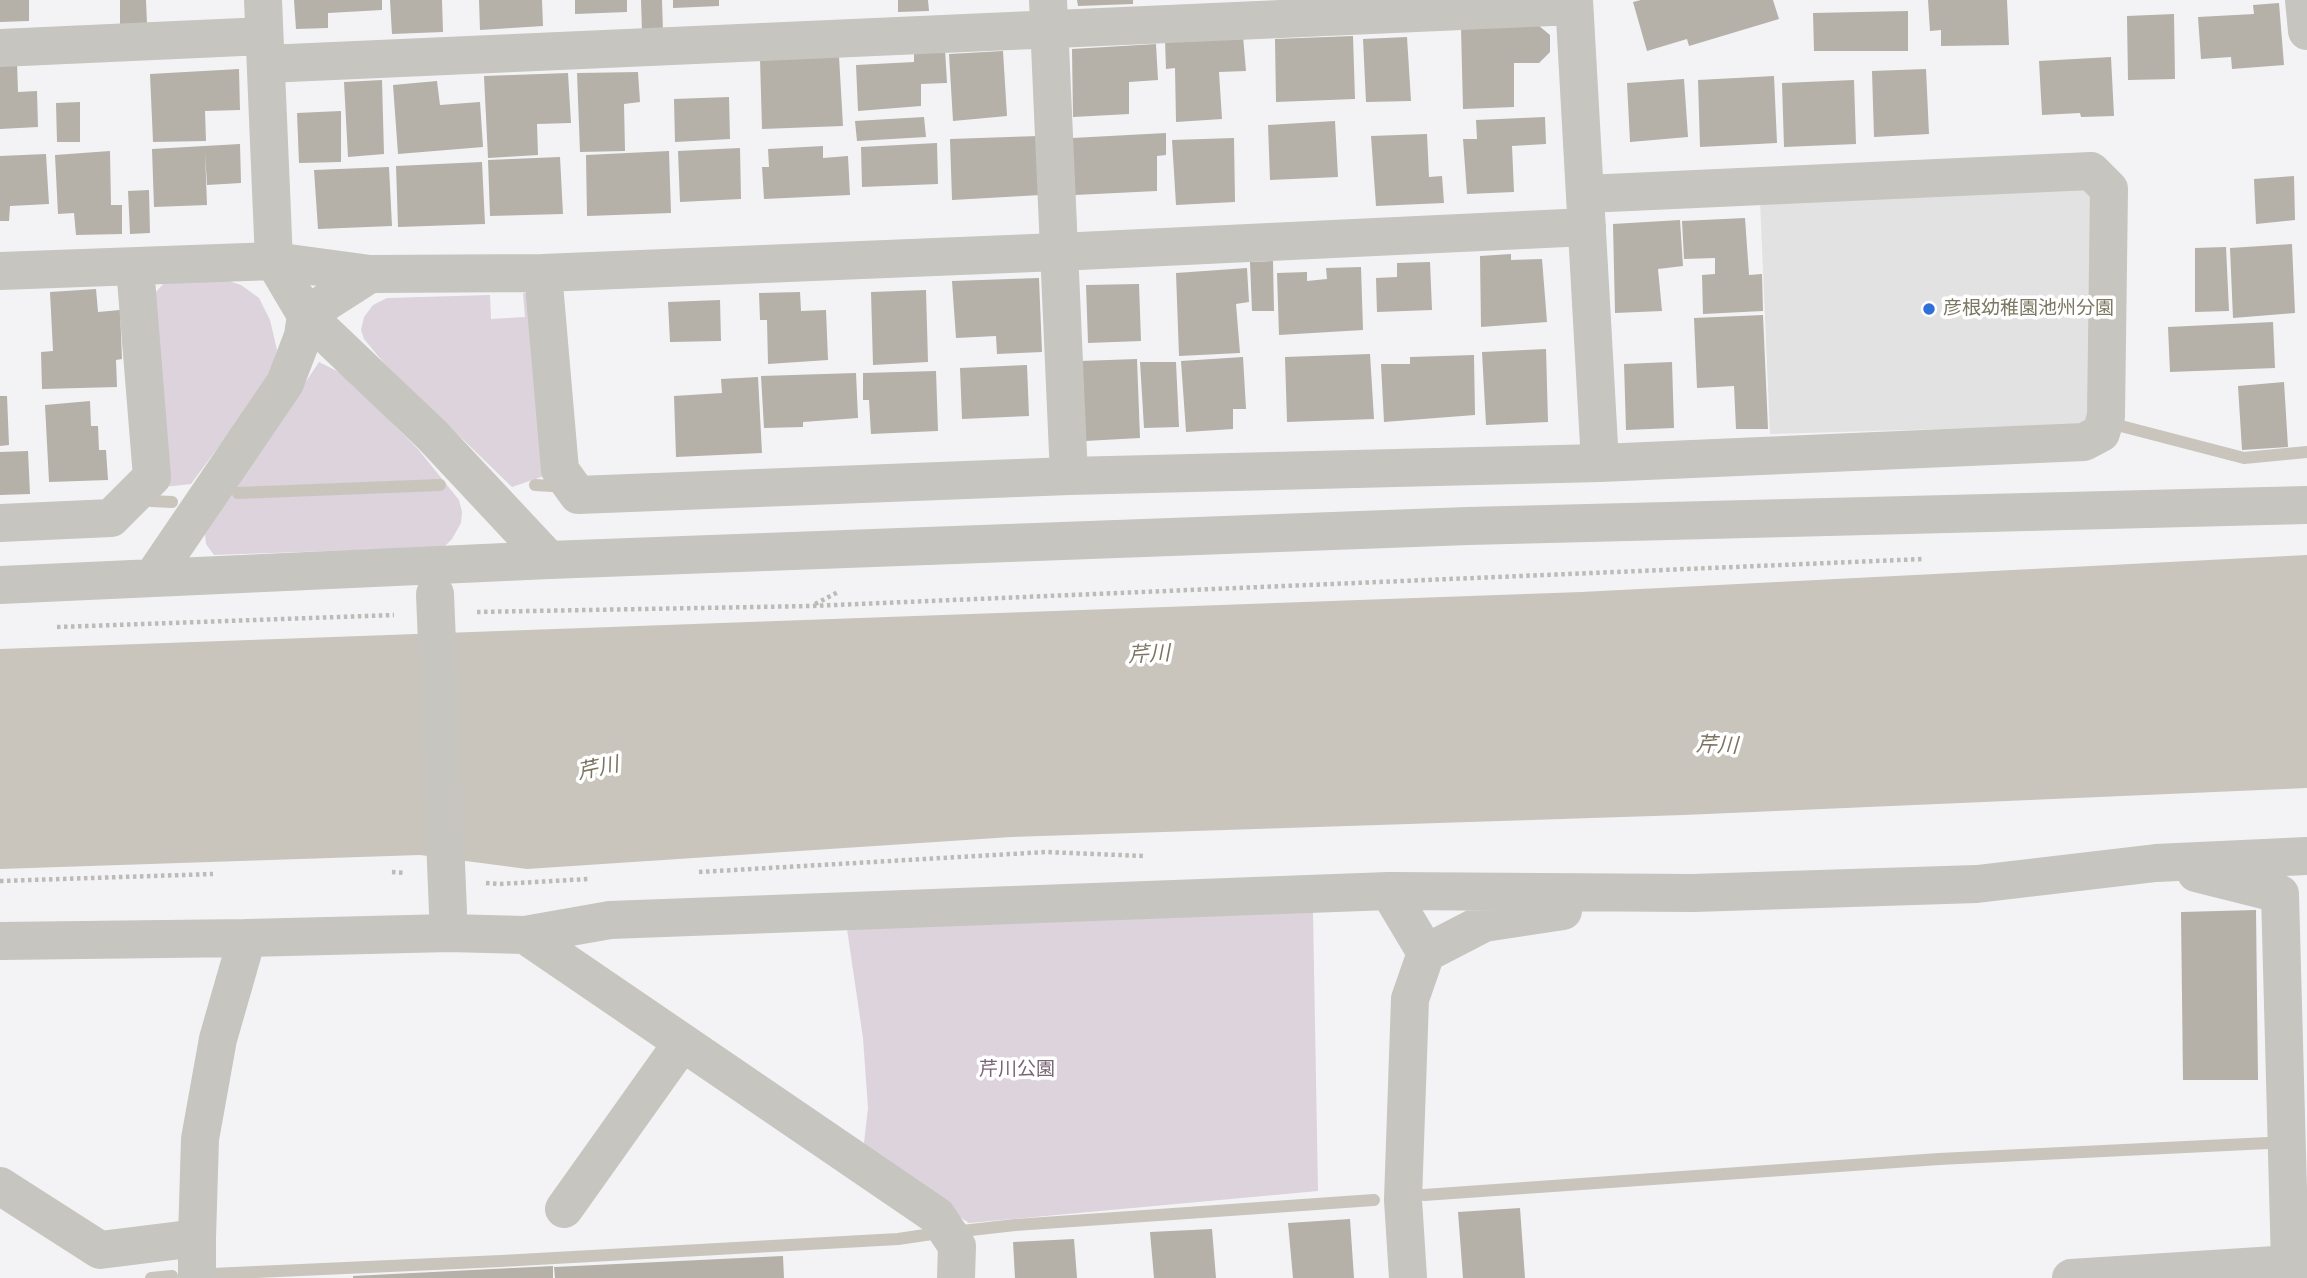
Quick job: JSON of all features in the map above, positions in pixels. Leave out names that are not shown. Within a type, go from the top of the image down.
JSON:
[{"type":"street","points":[[2304,0],[2307,31]]},
{"type":"street","points":[[0,48],[264,33],[802,34],[1049,15],[1574,3],[1599,450]]},
{"type":"street","points":[[1049,15],[1069,467]]},
{"type":"street","points":[[264,33],[274,261],[306,315],[432,435],[549,560]]},
{"type":"street","points":[[0,271],[274,261],[370,274],[543,273],[1058,252],[1586,210],[1999,169],[2091,172],[2109,190],[2103,424],[2084,442],[1599,450],[1069,467],[578,495],[560,470],[543,273]]},
{"type":"street","points":[[0,523],[111,518],[152,477],[135,267]]},
{"type":"street","points":[[153,577],[285,383],[303,336],[306,315],[370,274]]},
{"type":"street","points":[[0,585],[153,577],[444,591],[549,560],[1468,526],[2307,505]]},
{"type":"street","points":[[444,591],[448,922]]},
{"type":"street","points":[[0,941],[247,938],[448,922],[525,935],[610,920],[1389,891],[1693,893],[1977,884],[2156,863],[2307,856]]},
{"type":"street","points":[[2071,1278],[2299,1263],[2280,894],[2156,863]]},
{"type":"street","points":[[1389,891],[1426,953]]},
{"type":"street","points":[[1408,1278],[1403,1200],[1409,999],[1426,953],[1484,923],[1693,893]]},
{"type":"street","points":[[525,935],[937,1216],[957,1247],[956,1278]]},
{"type":"street","points":[[197,1278],[202,1127],[218,1039],[247,938]]},
{"type":"street","points":[[564,1209],[682,1043]]},
{"type":"street","points":[[0,1186],[100,1250],[197,1238]]},
{"type":"path","points":[[444,591],[811,606],[1929,559]]},
{"type":"path","points":[[55,627],[397,615]]},
{"type":"path","points":[[689,873],[1046,852],[1144,856]]},
{"type":"path","points":[[392,872],[419,875]]},
{"type":"path","points":[[0,881],[213,874]]},
{"type":"path","points":[[486,883],[593,879]]},
{"type":"shaded area","name":"彦根幼稚園池州分園","points":[[2083,187],[2095,200],[2091,416],[2080,425],[1770,434],[1760,201]]},
{"type":"green space","points":[[214,276],[241,285],[259,298],[270,320],[277,350],[268,380],[191,484],[164,487],[154,294],[166,281]]},
{"type":"green space","points":[[523,293],[529,294],[544,476],[512,487],[384,363],[364,339],[361,330],[364,317],[373,305],[387,298],[490,295],[491,319],[525,317]]},
{"type":"green space","points":[[319,362],[343,374],[418,449],[459,500],[461,523],[444,547],[214,555],[206,544],[205,534]]},
{"type":"green space","name":"芹川公園","points":[[1313,912],[1318,1191],[969,1223],[863,1152],[868,1108],[863,1038],[847,929]]},
{"type":"water","name":"芹川","points":[[2307,555],[2307,788],[1684,815],[1011,837],[527,869],[420,855],[0,869],[0,649],[1581,592]]},
{"type":"building","points":[[0,0],[29,0],[29,21],[0,22]]},
{"type":"building","points":[[120,0],[146,0],[147,24],[120,25]]},
{"type":"building","points":[[294,0],[382,0],[382,10],[328,13],[328,28],[296,29]]},
{"type":"building","points":[[390,0],[442,0],[443,32],[392,34]]},
{"type":"building","points":[[479,0],[542,0],[543,26],[480,30]]},
{"type":"building","points":[[575,0],[627,0],[627,12],[575,14]]},
{"type":"building","points":[[641,0],[662,0],[663,32],[642,33]]},
{"type":"building","points":[[673,0],[719,0],[719,6],[673,8]]},
{"type":"building","points":[[898,0],[928,0],[929,11],[898,12]]},
{"type":"building","points":[[1077,0],[1133,0],[1133,4],[1078,6]]},
{"type":"building","points":[[1773,0],[1779,19],[1689,46],[1687,39],[1647,51],[1633,2]]},
{"type":"building","points":[[1928,0],[2007,0],[2009,45],[1941,46],[1941,30],[1930,31]]},
{"type":"building","points":[[2279,3],[2284,65],[2232,69],[2231,57],[2201,59],[2198,17],[2254,14],[2253,5]]},
{"type":"building","points":[[1908,11],[1908,51],[1814,51],[1813,13]]},
{"type":"building","points":[[2174,14],[2175,79],[2128,80],[2127,16]]},
{"type":"building","points":[[1538,25],[1550,35],[1550,52],[1539,63],[1514,63],[1514,107],[1463,109],[1461,28]]},
{"type":"building","points":[[1243,36],[1246,71],[1219,72],[1222,119],[1176,122],[1175,68],[1166,69],[1165,39]]},
{"type":"building","points":[[1353,36],[1355,99],[1276,102],[1275,39]]},
{"type":"building","points":[[1407,37],[1411,101],[1366,102],[1363,39]]},
{"type":"building","points":[[1156,44],[1158,80],[1129,82],[1129,114],[1073,117],[1072,49]]},
{"type":"building","points":[[945,49],[947,83],[921,84],[921,106],[858,111],[856,65],[914,62],[914,51]]},
{"type":"building","points":[[1003,51],[1007,116],[953,121],[949,54]]},
{"type":"building","points":[[839,56],[843,126],[762,129],[760,59]]},
{"type":"building","points":[[2111,57],[2114,116],[2081,117],[2080,113],[2042,115],[2039,61]]},
{"type":"building","points":[[0,62],[17,62],[18,92],[37,91],[38,127],[0,129]]},
{"type":"building","points":[[239,69],[240,110],[205,111],[206,141],[153,142],[150,74]]},
{"type":"building","points":[[1926,69],[1929,134],[1874,137],[1872,71]]},
{"type":"building","points":[[638,72],[640,102],[624,104],[625,151],[580,152],[577,73]]},
{"type":"building","points":[[568,73],[571,123],[537,124],[538,155],[488,158],[484,76]]},
{"type":"building","points":[[1774,76],[1777,143],[1700,147],[1698,80]]},
{"type":"building","points":[[1684,79],[1688,137],[1630,142],[1627,83]]},
{"type":"building","points":[[382,80],[384,154],[348,157],[344,82]]},
{"type":"building","points":[[1854,80],[1856,144],[1784,147],[1782,83]]},
{"type":"building","points":[[437,81],[440,105],[480,102],[483,147],[398,154],[393,85]]},
{"type":"building","points":[[729,97],[730,139],[675,142],[674,99]]},
{"type":"building","points":[[80,102],[80,142],[57,142],[56,103]]},
{"type":"building","points":[[341,111],[341,162],[299,163],[297,113]]},
{"type":"building","points":[[924,117],[926,137],[857,141],[855,121]]},
{"type":"building","points":[[1545,117],[1546,144],[1512,146],[1514,192],[1467,194],[1463,139],[1477,139],[1476,120]]},
{"type":"building","points":[[1335,121],[1338,177],[1270,180],[1268,125]]},
{"type":"building","points":[[1166,133],[1166,155],[1157,156],[1157,191],[1075,195],[1072,138]]},
{"type":"building","points":[[1427,134],[1429,177],[1442,176],[1444,203],[1376,206],[1371,136]]},
{"type":"building","points":[[1038,136],[1041,195],[952,200],[950,139]]},
{"type":"building","points":[[1234,138],[1235,202],[1176,205],[1172,140]]},
{"type":"building","points":[[937,143],[938,184],[862,187],[861,147]]},
{"type":"building","points":[[240,144],[241,183],[207,185],[205,152],[207,205],[154,207],[152,149]]},
{"type":"building","points":[[823,146],[823,158],[848,156],[850,195],[764,199],[762,167],[769,167],[768,149]]},
{"type":"building","points":[[740,148],[741,199],[680,202],[678,151]]},
{"type":"building","points":[[110,151],[111,205],[122,205],[122,234],[76,235],[74,213],[58,214],[55,155]]},
{"type":"building","points":[[669,151],[671,213],[587,216],[586,155]]},
{"type":"building","points":[[46,154],[49,204],[10,206],[9,221],[0,221],[0,156]]},
{"type":"building","points":[[560,157],[563,214],[490,216],[488,160]]},
{"type":"building","points":[[482,162],[485,224],[398,227],[396,166]]},
{"type":"building","points":[[389,167],[392,226],[318,229],[314,170]]},
{"type":"building","points":[[2294,176],[2295,220],[2256,224],[2254,179]]},
{"type":"building","points":[[149,190],[150,233],[130,234],[128,191]]},
{"type":"building","points":[[1745,218],[1749,275],[1762,274],[1763,311],[1703,314],[1702,275],[1715,274],[1715,258],[1684,259],[1682,221]]},
{"type":"building","points":[[1680,220],[1683,266],[1658,269],[1662,311],[1615,313],[1613,224]]},
{"type":"building","points":[[2292,244],[2295,313],[2233,318],[2230,248]]},
{"type":"building","points":[[2226,247],[2229,311],[2195,312],[2195,248]]},
{"type":"building","points":[[1511,254],[1511,260],[1542,259],[1547,322],[1481,327],[1480,256]]},
{"type":"building","points":[[1273,261],[1274,311],[1252,311],[1250,262]]},
{"type":"building","points":[[1430,262],[1432,310],[1377,312],[1376,278],[1397,277],[1397,263]]},
{"type":"building","points":[[1361,267],[1363,330],[1279,335],[1277,273],[1307,272],[1307,281],[1327,279],[1326,268]]},
{"type":"building","points":[[1247,268],[1249,302],[1236,304],[1240,353],[1179,356],[1176,273]]},
{"type":"building","points":[[1039,278],[1042,352],[997,354],[996,336],[956,338],[952,281]]},
{"type":"building","points":[[1139,284],[1141,341],[1088,343],[1086,285]]},
{"type":"building","points":[[96,289],[98,312],[120,310],[122,359],[116,360],[117,387],[42,389],[41,352],[53,351],[50,292]]},
{"type":"building","points":[[926,290],[928,362],[873,365],[871,292]]},
{"type":"building","points":[[800,292],[801,311],[826,310],[828,360],[768,364],[767,320],[760,320],[759,293]]},
{"type":"building","points":[[720,300],[721,341],[670,342],[668,302]]},
{"type":"building","points":[[1763,315],[1768,429],[1736,429],[1734,386],[1697,388],[1694,318]]},
{"type":"building","points":[[2273,322],[2275,368],[2170,372],[2168,327]]},
{"type":"building","points":[[1546,349],[1548,422],[1486,425],[1482,352]]},
{"type":"building","points":[[1370,354],[1374,419],[1287,422],[1285,357]]},
{"type":"building","points":[[1474,355],[1475,415],[1384,422],[1381,364],[1410,364],[1410,357]]},
{"type":"building","points":[[1243,357],[1246,409],[1233,409],[1233,429],[1186,432],[1181,361]]},
{"type":"building","points":[[1137,359],[1140,438],[1085,441],[1080,361]]},
{"type":"building","points":[[1140,362],[1176,362],[1179,427],[1144,428]]},
{"type":"building","points":[[1672,362],[1674,428],[1626,430],[1624,364]]},
{"type":"building","points":[[1027,365],[1029,416],[962,419],[960,368]]},
{"type":"building","points":[[936,371],[938,431],[871,434],[869,400],[863,400],[863,373]]},
{"type":"building","points":[[856,373],[858,418],[803,422],[803,427],[764,428],[761,376]]},
{"type":"building","points":[[758,377],[762,453],[676,457],[674,396],[722,393],[721,379]]},
{"type":"building","points":[[2284,382],[2288,447],[2242,450],[2238,386]]},
{"type":"building","points":[[0,396],[7,396],[9,445],[0,446]]},
{"type":"building","points":[[90,401],[91,426],[98,426],[99,450],[106,450],[108,480],[49,482],[45,405]]},
{"type":"building","points":[[28,451],[30,494],[0,495],[0,452]]},
{"type":"building","points":[[2256,910],[2258,1080],[2183,1080],[2181,912]]},
{"type":"building","points":[[1520,1208],[1525,1278],[1463,1278],[1458,1212]]},
{"type":"building","points":[[1350,1219],[1354,1278],[1293,1278],[1288,1223]]},
{"type":"building","points":[[1212,1229],[1216,1278],[1154,1278],[1150,1232]]},
{"type":"building","points":[[1074,1239],[1077,1278],[1015,1278],[1013,1242]]},
{"type":"building","points":[[783,1256],[784,1278],[555,1278],[554,1267]]},
{"type":"building","points":[[553,1266],[553,1278],[353,1278],[353,1276]]},
{"type":"waterway","points":[[2109,427],[2121,426],[2244,458],[2307,452]]},
{"type":"waterway","points":[[238,493],[440,485]]},
{"type":"waterway","points":[[535,485],[552,486]]},
{"type":"waterway","points":[[151,501],[172,502]]},
{"type":"waterway","points":[[1424,1195],[1939,1159],[2268,1143]]},
{"type":"waterway","points":[[962,1231],[1374,1200]]},
{"type":"waterway","points":[[212,1274],[898,1239],[932,1234]]},
{"type":"waterway","points":[[151,1278],[172,1276]]},
{"type":"place","name":"彦根幼稚園池州分園","points":[[1929,309]]}]
